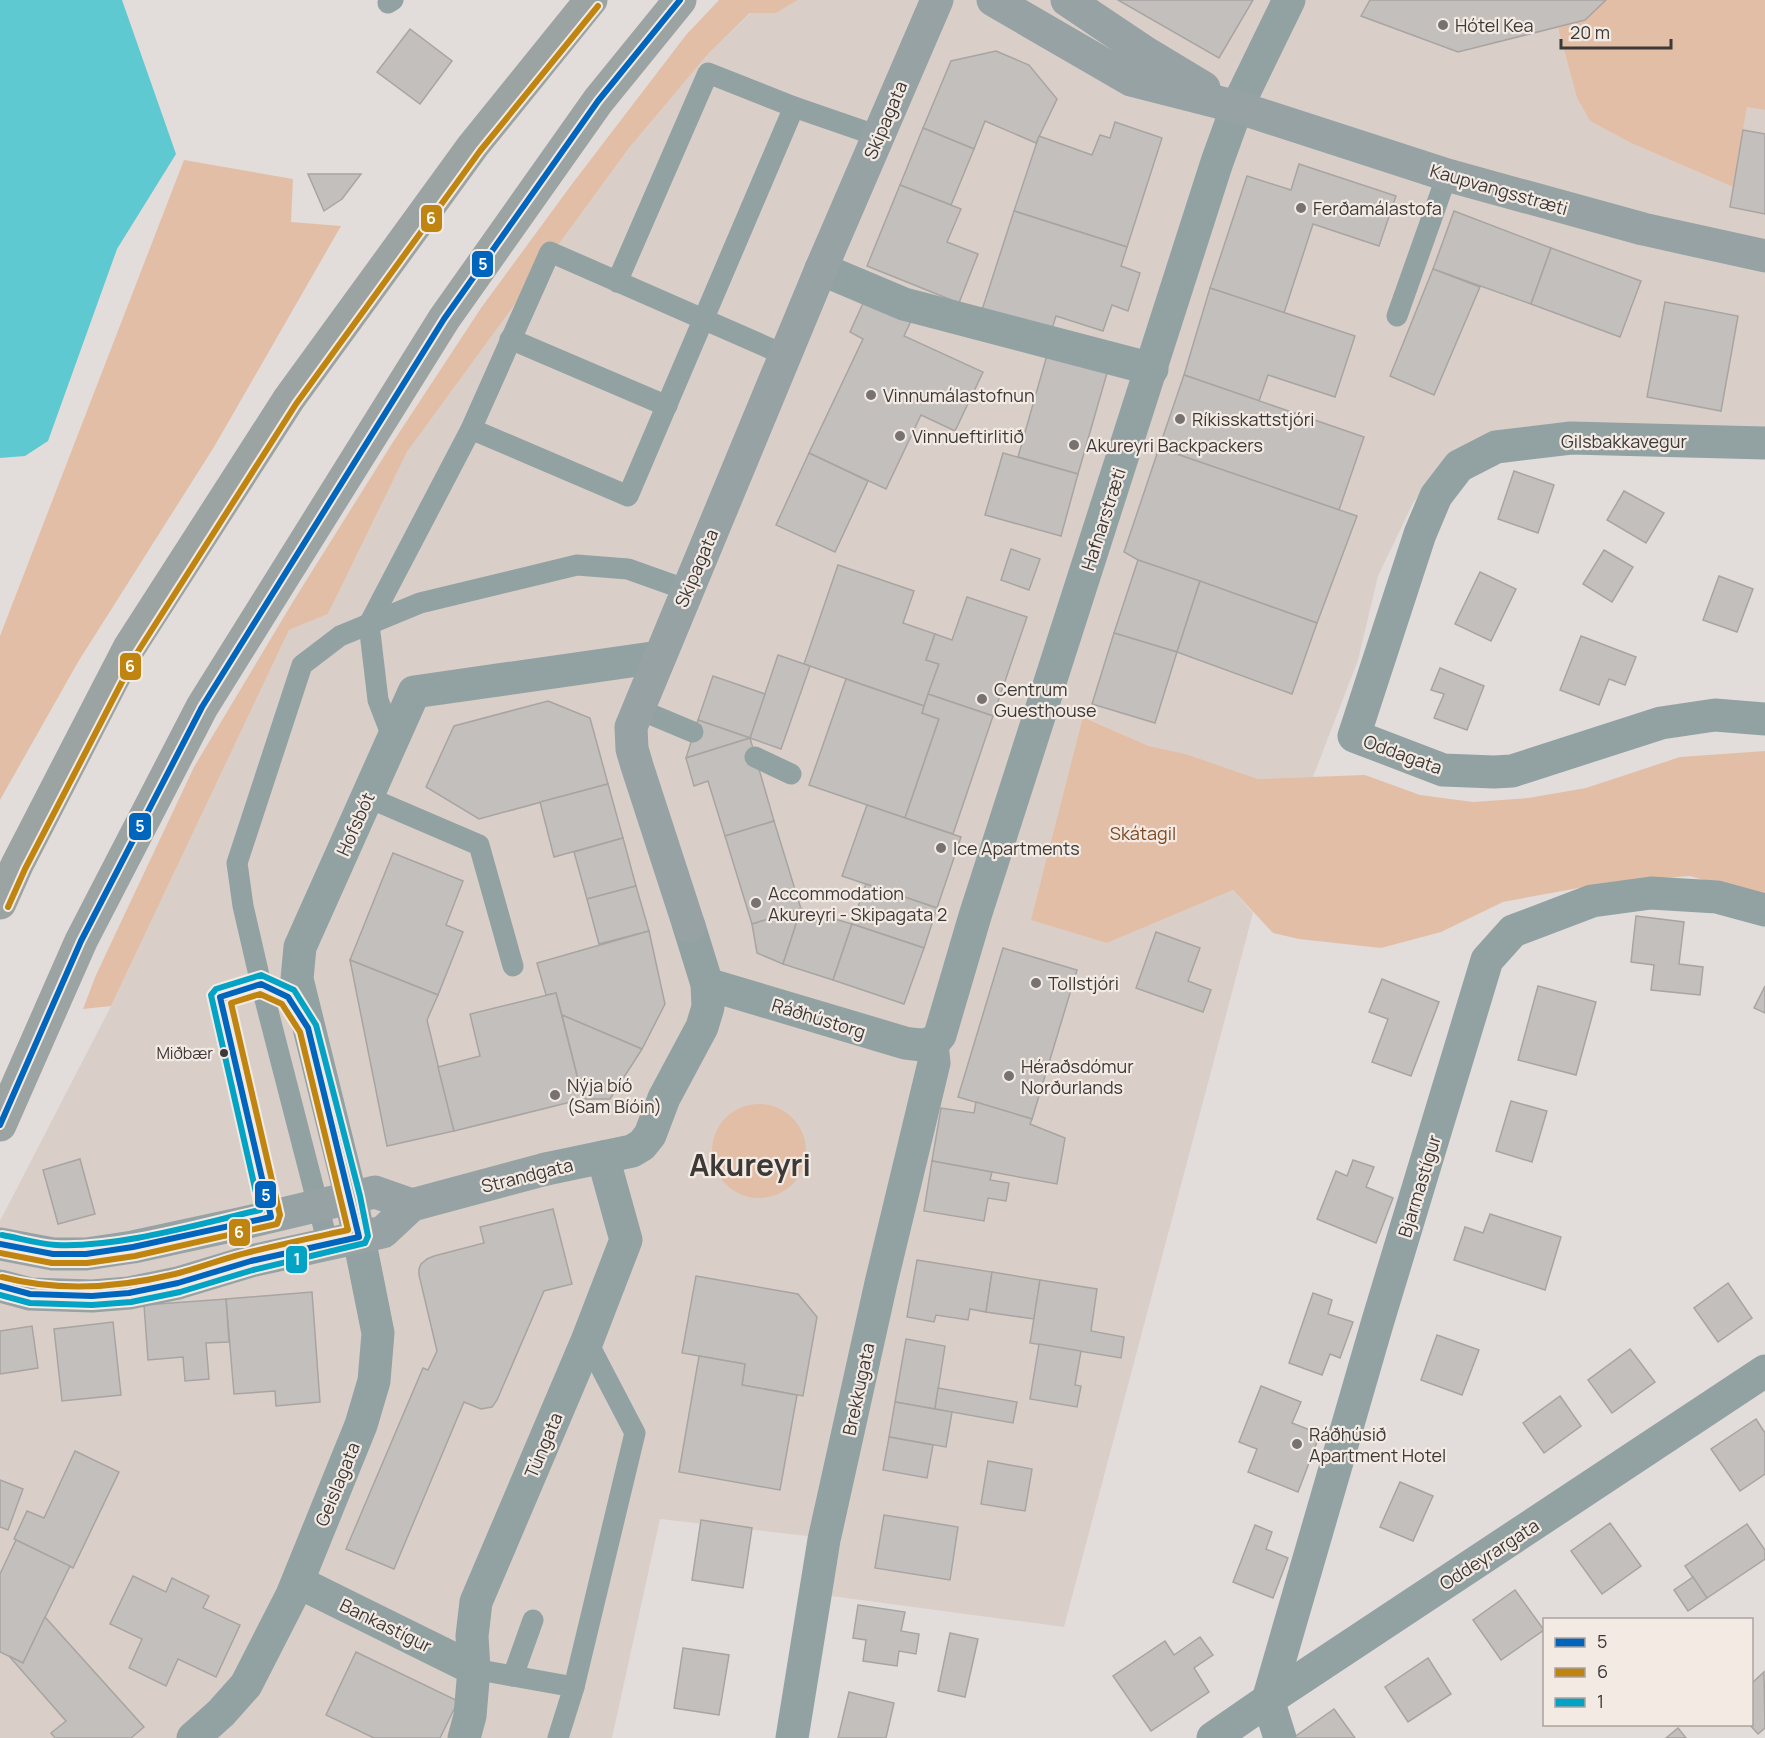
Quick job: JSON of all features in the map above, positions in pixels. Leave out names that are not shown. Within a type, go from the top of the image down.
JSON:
[{"type":"highway","points":[[0,903],[129,648],[289,399],[473,146],[591,0]]},
{"type":"highway","points":[[0,1125],[81,941],[202,707],[444,319],[598,101],[680,0]]},
{"type":"street","name":"Skipagata","points":[[642,1145],[650,1135],[675,1077],[702,1027],[708,1007],[707,984],[632,749],[631,727],[821,269],[937,0]]},
{"type":"street","name":"Kaupvangsstræti","points":[[993,0],[1131,80],[1237,107],[1447,175],[1644,229],[1765,256]]},
{"type":"street","name":"Kaupvangsstræti","points":[[1067,0],[1146,53],[1237,107]]},
{"type":"street","name":"Hafnarstræti","points":[[932,1043],[945,1026],[975,916],[1217,162],[1237,107],[1288,0]]},
{"type":"street","points":[[821,269],[904,304],[1152,369]]},
{"type":"street","name":"Gilsbakkavegur","points":[[1420,534],[1436,496],[1459,466],[1496,447],[1571,438],[1765,443]]},
{"type":"street","name":"Oddagata","points":[[1420,534],[1354,736],[1443,770],[1494,772],[1512,771],[1661,723],[1715,715],[1765,719]]},
{"type":"street","name":"Hofsbót","points":[[351,1198],[297,979],[300,947],[414,692],[659,657]]},
{"type":"street","name":"Bjarmastígur","points":[[1268,1700],[1377,1324],[1487,960],[1513,931],[1592,901],[1651,892],[1716,897],[1765,910]]},
{"type":"street","name":"Ráðhústorg","points":[[707,984],[894,1040],[921,1046],[932,1043]]},
{"type":"street","name":"Brekkugata","points":[[792,1738],[824,1540],[934,1063],[932,1043]]},
{"type":"street","name":"Strandgata","points":[[0,1286],[30,1294],[92,1296],[129,1293],[178,1283],[251,1261],[383,1232],[412,1205],[546,1169],[632,1151],[642,1145]]},
{"type":"street","name":"Túngata","points":[[464,1738],[470,1716],[474,1669],[472,1636],[476,1602],[587,1341],[626,1240],[603,1157]]},
{"type":"street","points":[[0,1244],[53,1254],[86,1254],[133,1247],[375,1192],[412,1205]]},
{"type":"street","name":"Geislagata","points":[[194,1738],[246,1685],[297,1582],[361,1425],[374,1381],[378,1333],[344,1240],[351,1198]]},
{"type":"street","name":"Oddeyrargata","points":[[1214,1738],[1765,1371]]},
{"type":"street","name":"Bankastígur","points":[[297,1582],[474,1669]]},
{"type":"street","points":[[1268,1700],[1280,1738]]},
{"type":"lane","points":[[617,282],[708,72],[878,136]]},
{"type":"lane","points":[[471,429],[628,496],[794,106]]},
{"type":"lane","points":[[1397,316],[1447,175]]},
{"type":"lane","points":[[393,739],[378,700],[369,624],[471,429],[550,252],[785,355]]},
{"type":"lane","points":[[510,339],[667,406]]},
{"type":"lane","points":[[344,1240],[319,1205],[261,984],[243,906],[237,863],[302,664],[340,636],[420,603],[577,565],[628,569],[687,590]]},
{"type":"lane","points":[[638,709],[693,732]]},
{"type":"lane","points":[[755,757],[791,774]]},
{"type":"lane","points":[[367,796],[479,844],[513,966]]},
{"type":"lane","points":[[271,1217],[220,998],[261,984],[288,997],[308,1029]]},
{"type":"lane","points":[[558,1738],[574,1687],[635,1433],[587,1341]]},
{"type":"lane","points":[[513,1676],[533,1620]]},
{"type":"lane","points":[[474,1669],[574,1687]]},
{"type":"shaded area","name":"Miðbær","points":[[798,0],[1606,0],[1585,20],[1558,28],[1577,98],[1590,121],[1631,143],[1733,187],[1747,106],[1765,110],[1765,437],[1448,459],[1413,503],[1378,576],[1358,660],[1313,777],[1258,779],[1186,754],[1149,746],[1084,717],[1107,943],[1233,890],[1253,913],[1064,1627],[831,1596],[841,1540],[660,1519],[612,1738],[0,1738],[0,1221],[111,1006],[289,630],[328,614],[407,452],[629,148],[708,54],[751,13],[776,13]]},
{"type":"green space","points":[[719,0],[798,0],[776,13],[750,13],[708,54],[629,148],[407,452],[328,614],[289,630],[111,1006],[83,1009],[96,975],[194,767],[294,600],[393,442],[481,308],[572,184],[686,35]]},
{"type":"green space","points":[[1606,0],[1765,0],[1765,110],[1747,107],[1733,187],[1631,143],[1590,121],[1577,98],[1558,28],[1585,20]]},
{"type":"green space","points":[[184,160],[293,179],[291,222],[341,226],[214,447],[78,662],[0,800],[0,636]]},
{"type":"green space","name":"Skátagil","points":[[1083,717],[1149,746],[1186,754],[1258,779],[1365,775],[1420,795],[1473,802],[1528,798],[1586,788],[1680,757],[1765,751],[1765,898],[1690,876],[1611,882],[1503,902],[1441,932],[1381,948],[1299,939],[1273,933],[1233,890],[1107,943],[1031,920]]},
{"type":"green space","points":[[759,1104],[777,1108],[792,1118],[802,1133],[806,1151],[802,1169],[792,1184],[777,1194],[759,1198],[741,1194],[726,1184],[716,1169],[712,1151],[716,1133],[726,1118],[741,1108]]},
{"type":"water","points":[[0,0],[122,0],[176,154],[117,249],[48,441],[25,456],[0,458]]},
{"type":"building","points":[[1118,0],[1253,0],[1219,58]]},
{"type":"building","points":[[1370,0],[1606,0],[1585,20],[1458,52],[1361,16]]},
{"type":"building","points":[[410,29],[452,61],[420,104],[377,72]]},
{"type":"building","points":[[996,51],[1029,65],[1057,99],[1036,143],[985,121],[974,149],[923,128],[951,61]]},
{"type":"building","points":[[1115,122],[1162,138],[1127,247],[1014,211],[1039,136],[1092,155],[1100,135],[1110,138]]},
{"type":"building","points":[[923,128],[974,149],[951,205],[900,185]]},
{"type":"building","points":[[1743,130],[1765,134],[1765,214],[1730,207]]},
{"type":"building","points":[[1299,164],[1396,196],[1379,246],[1313,224],[1284,313],[1210,288],[1247,176],[1291,190]]},
{"type":"building","points":[[308,174],[361,174],[342,199],[324,211]]},
{"type":"building","points":[[900,185],[961,209],[947,242],[978,254],[959,303],[867,266]]},
{"type":"building","points":[[1014,211],[1127,247],[1121,266],[1140,273],[1128,311],[1112,305],[1103,331],[1056,316],[1051,332],[982,310]]},
{"type":"building","points":[[1454,211],[1551,248],[1531,304],[1433,269]]},
{"type":"building","points":[[1551,248],[1641,281],[1620,337],[1531,304]]},
{"type":"building","points":[[1433,269],[1480,287],[1434,395],[1390,376]]},
{"type":"building","points":[[1210,288],[1355,336],[1335,397],[1268,375],[1259,401],[1184,375]]},
{"type":"building","points":[[865,299],[911,321],[904,336],[983,372],[955,431],[921,415],[886,489],[809,453],[863,339],[850,332]]},
{"type":"building","points":[[1665,302],[1738,316],[1721,411],[1647,397]]},
{"type":"building","points":[[1049,348],[1109,366],[1078,474],[1018,457]]},
{"type":"building","points":[[1184,375],[1364,437],[1339,510],[1159,448]]},
{"type":"building","points":[[1159,448],[1357,516],[1317,623],[1138,560],[1124,552]]},
{"type":"building","points":[[809,453],[868,481],[835,552],[776,525]]},
{"type":"building","points":[[1003,453],[1078,474],[1061,536],[985,515]]},
{"type":"building","points":[[1514,471],[1554,485],[1538,533],[1498,519]]},
{"type":"building","points":[[1624,491],[1664,513],[1646,543],[1607,520]]},
{"type":"building","points":[[1011,549],[1040,559],[1029,590],[1001,580]]},
{"type":"building","points":[[1604,550],[1633,567],[1612,602],[1583,584]]},
{"type":"building","points":[[1138,560],[1200,581],[1177,652],[1114,633]]},
{"type":"building","points":[[838,565],[914,591],[903,623],[935,634],[926,660],[939,664],[924,706],[804,664]]},
{"type":"building","points":[[1480,572],[1516,589],[1491,641],[1455,624]]},
{"type":"building","points":[[1719,576],[1753,589],[1737,632],[1703,620]]},
{"type":"building","points":[[1200,581],[1317,623],[1292,694],[1177,652]]},
{"type":"building","points":[[967,597],[1027,617],[993,716],[928,694],[939,664],[926,660],[935,634],[952,640]]},
{"type":"building","points":[[1114,633],[1177,652],[1155,723],[1092,704]]},
{"type":"building","points":[[1581,636],[1636,657],[1625,685],[1609,679],[1599,705],[1560,690]]},
{"type":"building","points":[[778,655],[810,666],[781,749],[750,738]]},
{"type":"building","points":[[1440,668],[1484,686],[1467,730],[1434,718],[1444,694],[1431,690]]},
{"type":"building","points":[[713,676],[765,694],[750,738],[698,720]]},
{"type":"building","points":[[846,679],[924,706],[922,713],[939,719],[905,818],[809,785]]},
{"type":"building","points":[[928,694],[993,716],[953,834],[905,818],[939,719],[922,713]]},
{"type":"building","points":[[548,701],[590,718],[608,784],[479,819],[426,787],[454,726]]},
{"type":"building","points":[[698,720],[750,738],[686,758]]},
{"type":"building","points":[[750,738],[774,821],[725,836],[708,781],[694,786],[686,758]]},
{"type":"building","points":[[608,784],[623,838],[554,857],[540,802]]},
{"type":"building","points":[[867,805],[961,837],[937,908],[842,876]]},
{"type":"building","points":[[774,821],[801,909],[752,924],[725,836]]},
{"type":"building","points":[[623,838],[636,886],[587,899],[574,852]]},
{"type":"building","points":[[393,853],[463,881],[446,925],[463,932],[438,995],[350,960]]},
{"type":"building","points":[[866,884],[937,908],[924,948],[852,924]]},
{"type":"building","points":[[636,886],[649,931],[599,944],[587,899]]},
{"type":"building","points":[[801,909],[783,964],[757,953],[752,924]]},
{"type":"building","points":[[801,909],[852,924],[833,980],[783,964]]},
{"type":"building","points":[[1636,916],[1684,922],[1679,964],[1703,967],[1700,995],[1651,990],[1654,965],[1631,962]]},
{"type":"building","points":[[852,924],[924,948],[904,1004],[833,980]]},
{"type":"building","points":[[649,931],[665,1004],[642,1049],[562,1015],[556,993],[546,995],[537,963]]},
{"type":"building","points":[[1156,932],[1200,948],[1188,981],[1211,990],[1203,1012],[1136,988]]},
{"type":"building","points":[[1003,948],[1077,970],[1032,1119],[958,1097]]},
{"type":"building","points":[[350,960],[438,995],[427,1020],[454,1131],[387,1146]]},
{"type":"building","points":[[1382,979],[1439,1002],[1411,1076],[1372,1062],[1388,1019],[1369,1012]]},
{"type":"building","points":[[1538,986],[1596,1002],[1576,1075],[1518,1060]]},
{"type":"building","points":[[1765,986],[1765,1013],[1754,1008]]},
{"type":"building","points":[[556,993],[583,1099],[454,1131],[438,1067],[480,1056],[470,1014]]},
{"type":"building","points":[[562,1015],[642,1049],[610,1099],[583,1099]]},
{"type":"building","points":[[1511,1101],[1547,1111],[1532,1162],[1496,1151]]},
{"type":"building","points":[[976,1102],[1032,1119],[1030,1124],[1065,1138],[1057,1184],[932,1161],[941,1108],[974,1113]]},
{"type":"building","points":[[80,1159],[95,1214],[58,1224],[43,1170]]},
{"type":"building","points":[[1353,1160],[1374,1167],[1366,1187],[1393,1198],[1376,1243],[1317,1219],[1336,1171],[1347,1176]]},
{"type":"building","points":[[932,1161],[992,1172],[990,1180],[1009,1183],[1006,1201],[988,1198],[984,1221],[924,1211]]},
{"type":"building","points":[[553,1209],[572,1284],[544,1291],[492,1407],[481,1409],[464,1402],[394,1569],[346,1549],[423,1368],[428,1370],[437,1351],[419,1275],[421,1264],[434,1256],[484,1243],[480,1227]]},
{"type":"building","points":[[1490,1214],[1561,1237],[1545,1290],[1454,1260],[1465,1227],[1483,1233]]},
{"type":"building","points":[[917,1260],[992,1272],[986,1312],[970,1309],[968,1320],[936,1315],[934,1322],[907,1317]]},
{"type":"building","points":[[992,1272],[1040,1280],[1034,1319],[986,1312]]},
{"type":"building","points":[[696,1276],[798,1294],[817,1317],[803,1396],[742,1385],[745,1364],[682,1353]]},
{"type":"building","points":[[1040,1280],[1097,1289],[1091,1331],[1124,1337],[1121,1358],[1030,1343]]},
{"type":"building","points":[[1728,1283],[1752,1318],[1718,1342],[1694,1308]]},
{"type":"building","points":[[312,1292],[320,1402],[276,1406],[275,1391],[234,1394],[226,1299]]},
{"type":"building","points":[[1313,1293],[1332,1300],[1328,1314],[1353,1322],[1340,1358],[1330,1354],[1322,1375],[1289,1363]]},
{"type":"building","points":[[226,1299],[229,1342],[206,1343],[209,1379],[185,1381],[183,1357],[148,1360],[144,1305]]},
{"type":"building","points":[[113,1322],[121,1395],[62,1401],[54,1329]]},
{"type":"building","points":[[32,1326],[38,1368],[0,1374],[0,1331]]},
{"type":"building","points":[[1437,1335],[1479,1350],[1462,1395],[1421,1380]]},
{"type":"building","points":[[906,1339],[945,1346],[935,1409],[895,1402]]},
{"type":"building","points":[[1039,1344],[1081,1351],[1075,1385],[1081,1386],[1077,1407],[1030,1399]]},
{"type":"building","points":[[1630,1349],[1655,1382],[1612,1413],[1588,1380]]},
{"type":"building","points":[[699,1356],[745,1364],[742,1385],[797,1395],[780,1490],[679,1472]]},
{"type":"building","points":[[1261,1386],[1301,1402],[1292,1423],[1320,1434],[1298,1492],[1248,1472],[1257,1449],[1239,1442]]},
{"type":"building","points":[[938,1388],[1017,1402],[1013,1423],[935,1409]]},
{"type":"building","points":[[1560,1396],[1581,1426],[1544,1453],[1523,1423]]},
{"type":"building","points":[[895,1402],[952,1412],[946,1447],[889,1437]]},
{"type":"building","points":[[1756,1419],[1765,1433],[1765,1474],[1740,1491],[1711,1449]]},
{"type":"building","points":[[889,1437],[933,1445],[927,1478],[883,1470]]},
{"type":"building","points":[[75,1451],[119,1472],[73,1568],[14,1539],[27,1511],[44,1518]]},
{"type":"building","points":[[988,1461],[1032,1469],[1025,1511],[981,1504]]},
{"type":"building","points":[[0,1480],[23,1489],[8,1530],[0,1527]]},
{"type":"building","points":[[1400,1482],[1433,1496],[1413,1541],[1380,1527]]},
{"type":"building","points":[[884,1515],[958,1527],[950,1580],[875,1568]]},
{"type":"building","points":[[701,1520],[752,1528],[743,1588],[692,1580]]},
{"type":"building","points":[[1610,1523],[1641,1566],[1602,1594],[1571,1551]]},
{"type":"building","points":[[1747,1524],[1765,1550],[1765,1559],[1707,1598],[1685,1566]]},
{"type":"building","points":[[1255,1525],[1272,1532],[1266,1549],[1288,1558],[1273,1598],[1233,1582]]},
{"type":"building","points":[[16,1540],[70,1566],[23,1663],[0,1652],[0,1574]]},
{"type":"building","points":[[133,1576],[166,1592],[172,1578],[209,1596],[203,1608],[240,1625],[216,1677],[178,1659],[166,1686],[129,1668],[142,1639],[110,1624]]},
{"type":"building","points":[[1693,1577],[1707,1598],[1688,1611],[1674,1590]]},
{"type":"building","points":[[1515,1590],[1543,1631],[1501,1660],[1473,1620]]},
{"type":"building","points":[[858,1605],[905,1612],[901,1631],[919,1634],[916,1654],[899,1651],[897,1666],[863,1661],[866,1640],[853,1638]]},
{"type":"building","points":[[45,1617],[144,1727],[131,1738],[55,1738],[51,1733],[66,1721],[9,1656],[23,1663]]},
{"type":"building","points":[[950,1633],[978,1639],[965,1697],[938,1691]]},
{"type":"building","points":[[1200,1637],[1213,1655],[1194,1668],[1209,1692],[1151,1731],[1113,1676],[1165,1641],[1174,1655]]},
{"type":"building","points":[[683,1648],[729,1655],[719,1715],[674,1708]]},
{"type":"building","points":[[356,1652],[458,1701],[440,1738],[374,1738],[326,1715]]},
{"type":"building","points":[[1428,1658],[1451,1694],[1408,1722],[1385,1687]]},
{"type":"building","points":[[1764,1672],[1765,1728],[1758,1734],[1751,1726],[1753,1726],[1753,1682]]},
{"type":"building","points":[[849,1692],[894,1703],[886,1738],[838,1738]]},
{"type":"building","points":[[1334,1709],[1355,1738],[1293,1738]]},
{"type":"building","points":[[1678,1728],[1686,1738],[1666,1738]]},
{"type":"transit line","name":"5","points":[[0,1125],[81,941],[202,707],[444,319],[598,101],[680,0]]},
{"type":"transit line","name":"6","points":[[8,907],[25,869],[137,653],[296,404],[480,151],[598,6]]},
{"type":"transit line","name":"1","points":[[0,1295],[30,1303],[92,1305],[131,1302],[180,1292],[253,1270],[365,1243],[368,1236],[360,1196],[316,1025],[294,990],[261,975],[216,989],[211,995],[260,1210],[158,1234],[106,1243],[56,1245],[2,1235]]},
{"type":"transit line","name":"5","points":[[0,1244],[53,1254],[86,1254],[133,1247],[271,1217],[220,997],[261,984],[288,997],[308,1028],[359,1237],[251,1261],[178,1283],[129,1293],[92,1296],[30,1294],[0,1286]]},
{"type":"transit line","name":"6","points":[[0,1253],[52,1263],[87,1263],[135,1256],[277,1224],[280,1215],[231,1003],[260,994],[282,1004],[300,1032],[348,1230],[240,1254],[154,1279],[110,1285],[45,1285],[2,1277]]},
{"type":"place","name":"Hótel Kea","points":[[1443,25]]},
{"type":"place","name":"Ferðamálastofa","points":[[1301,208]]},
{"type":"place","name":"Vinnumálastofnun","points":[[871,395]]},
{"type":"place","name":"Ríkisskattstjóri","points":[[1180,419]]},
{"type":"place","name":"Vinnueftirlitið","points":[[900,436]]},
{"type":"place","name":"Akureyri Backpackers","points":[[1074,445]]},
{"type":"place","name":"Centrum Guesthouse","points":[[982,699]]},
{"type":"place","name":"Ice Apartments","points":[[941,848]]},
{"type":"place","name":"Accommodation Akureyri - Skipagata 2","points":[[756,903]]},
{"type":"place","name":"Tollstjóri","points":[[1036,983]]},
{"type":"place","name":"Miðbær","points":[[224,1053]]},
{"type":"place","name":"Héraðsdómur Norðurlands","points":[[1009,1076]]},
{"type":"place","name":"Nýja bíó (Sam Bíóin)","points":[[555,1095]]},
{"type":"place","name":"Ráðhúsið Apartment Hotel","points":[[1297,1444]]},
{"type":"district","name":"Akureyri","points":[[750,1164]]}]
